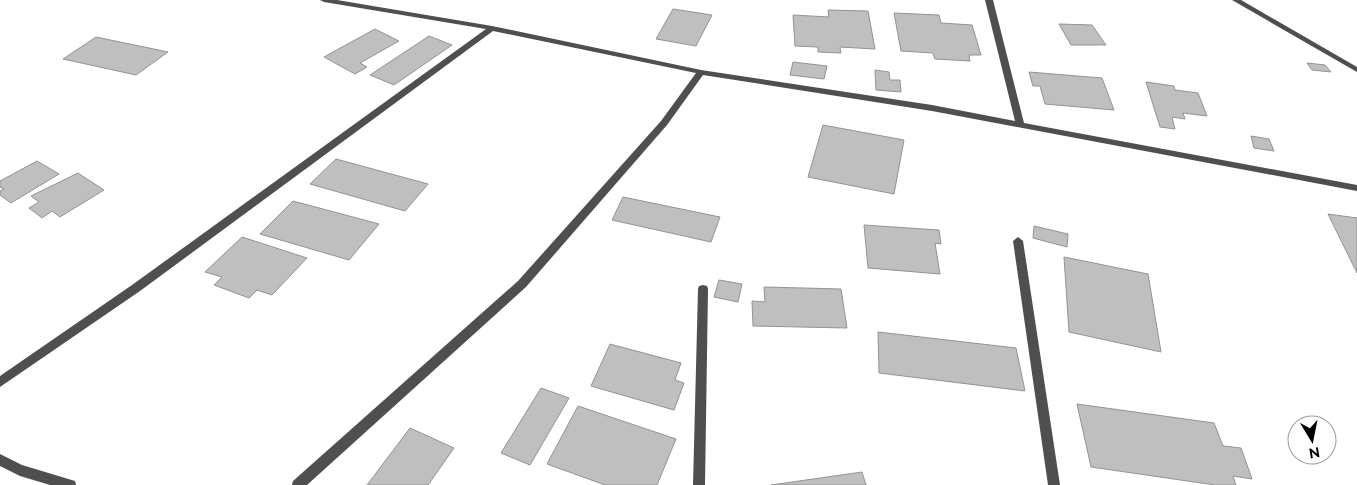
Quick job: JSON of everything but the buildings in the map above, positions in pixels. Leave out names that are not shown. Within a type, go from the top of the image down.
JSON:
[{"type":"street","points":[[324,0],[492,28],[701,72],[932,108],[1357,188]]},
{"type":"street","points":[[989,0],[1020,125]]},
{"type":"street","points":[[1236,0],[1357,70]]},
{"type":"street","points":[[0,382],[136,288],[492,28]]},
{"type":"street","points":[[298,485],[522,284],[664,123],[701,72]]},
{"type":"street","points":[[1018,241],[1054,485]]},
{"type":"street","points":[[699,485],[703,290]]},
{"type":"street","points":[[0,460],[20,470],[70,485]]}]
